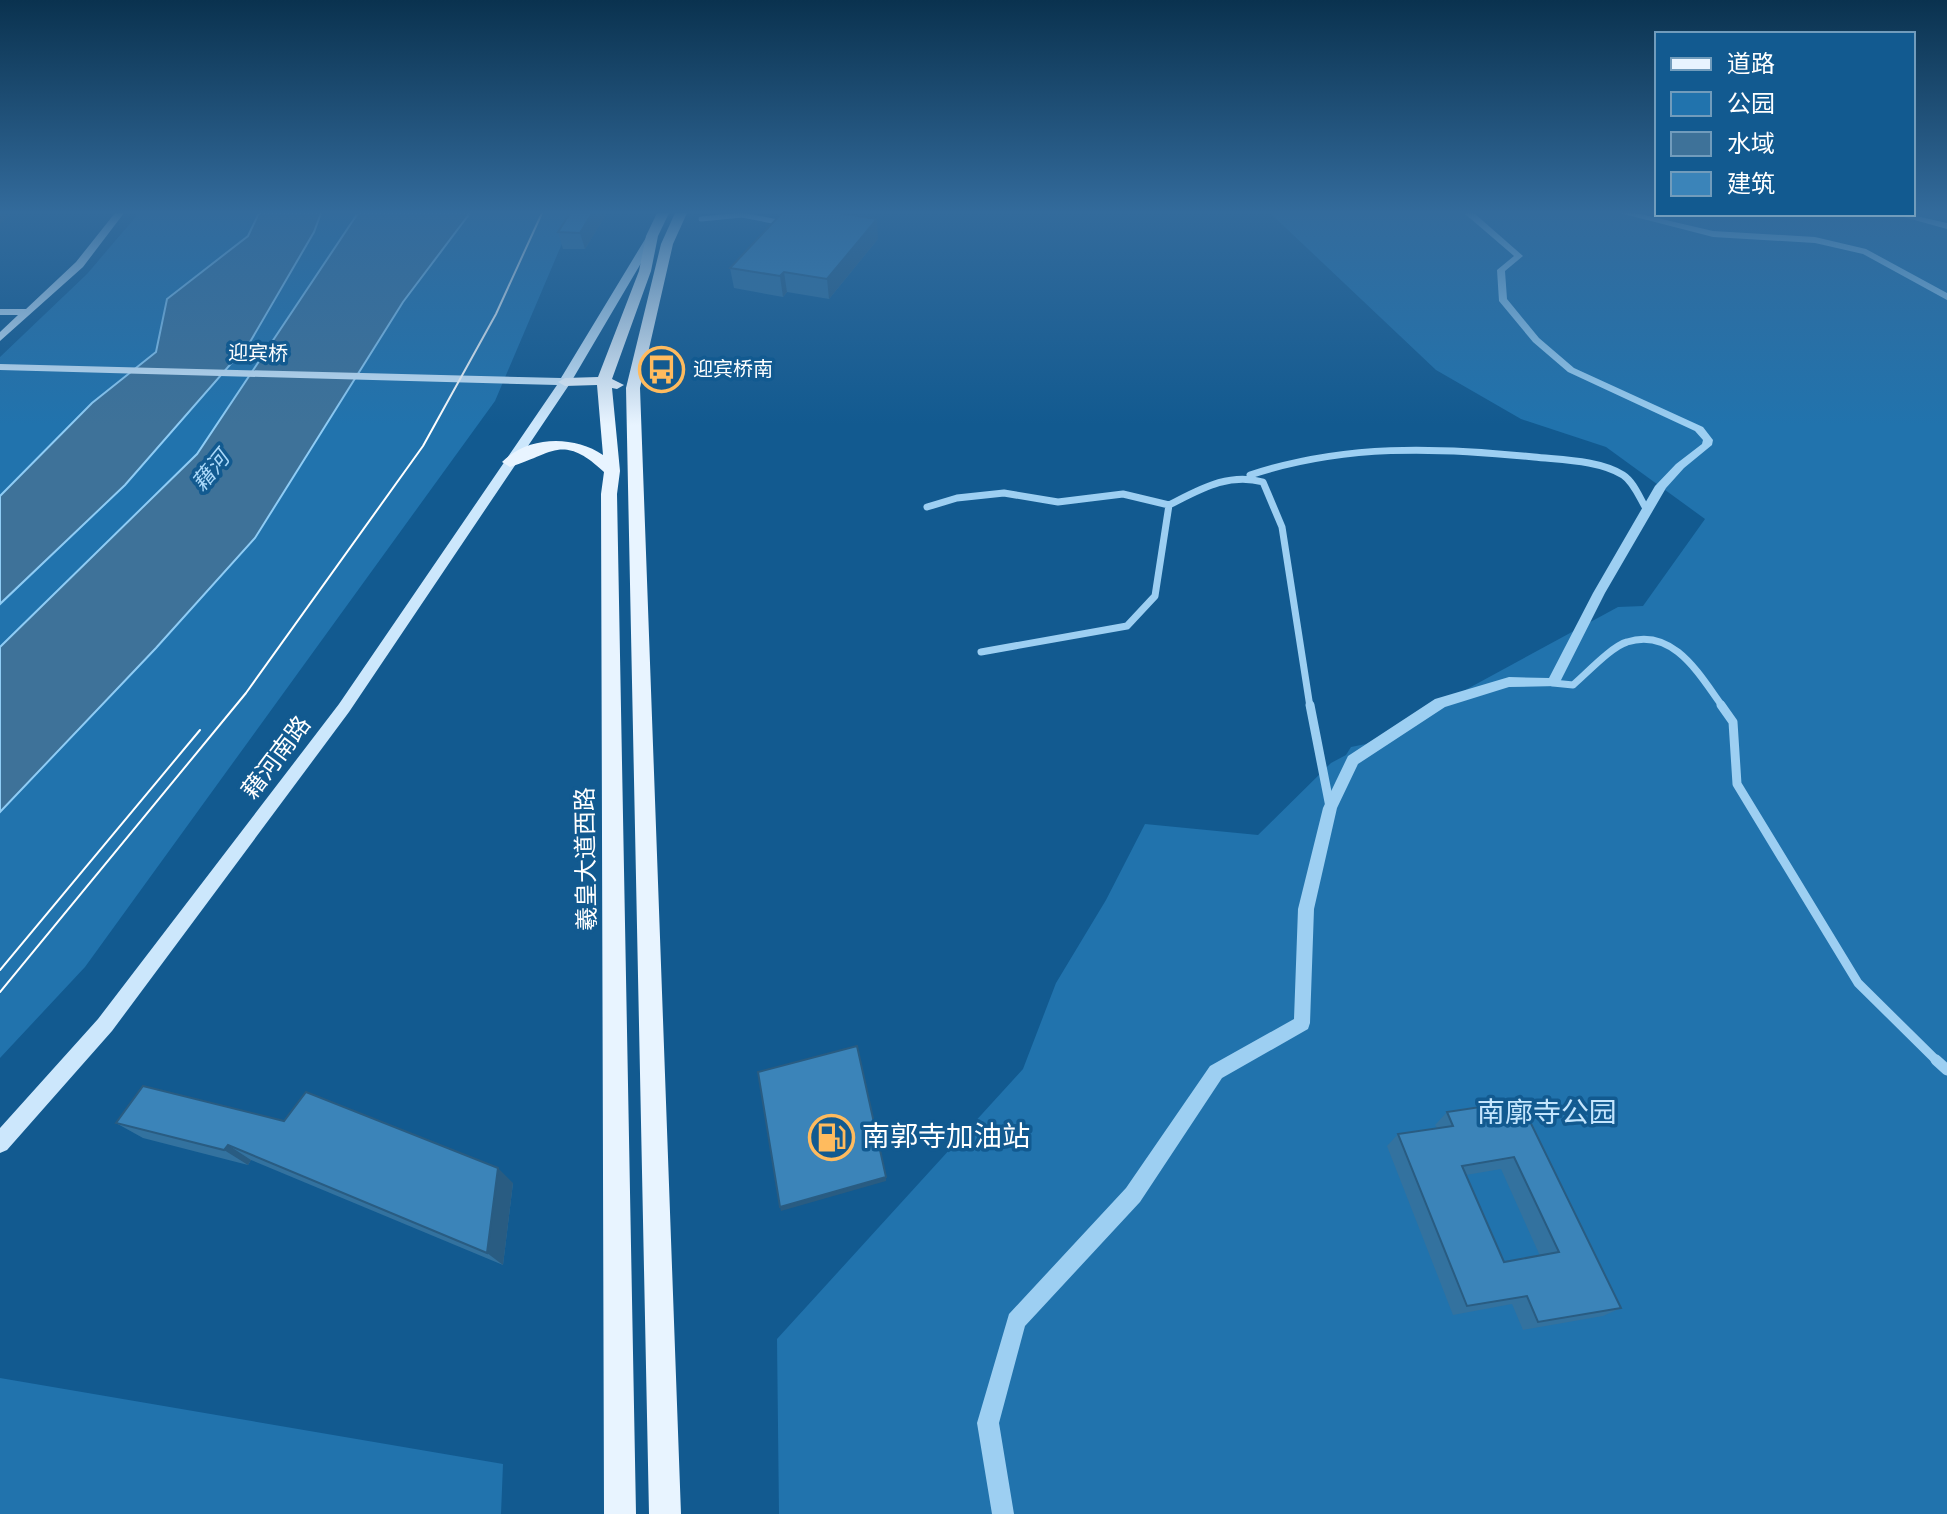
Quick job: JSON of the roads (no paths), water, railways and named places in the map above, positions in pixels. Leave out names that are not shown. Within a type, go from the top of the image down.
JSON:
[{"type":"main road","points":[[0,338],[59,284]]},
{"type":"main road","name":"藉河南路","points":[[0,1143],[105,1025],[344,708],[565,382],[624,284]]},
{"type":"main road","name":"羲皇大道西路","points":[[620,1514],[609,494],[612,471],[604,381],[640,284]]},
{"type":"main road","points":[[658,284],[633,388],[665,1514]]},
{"type":"main road","points":[[0,312],[27,312]]},
{"type":"main road","name":"迎宾桥","points":[[0,367],[565,382]]},
{"type":"main road","points":[[565,382],[604,381],[633,388]]},
{"type":"main road","points":[[510,462],[538,448],[571,445],[585,448],[612,471]]},
{"type":"street","points":[[1501,284],[1502,299],[1536,340],[1571,370],[1691,424],[1705,434],[1707,445],[1661,486],[1599,593],[1553,683]]},
{"type":"street","points":[[1923,284],[1947,297]]},
{"type":"street","points":[[927,507],[957,498],[1004,493],[1058,502],[1123,494],[1169,505],[1215,483],[1249,476],[1302,457],[1378,448],[1488,453],[1604,465],[1624,475],[1647,510]]},
{"type":"street","points":[[1249,476],[1263,482],[1282,527],[1306,687],[1330,808]]},
{"type":"street","points":[[981,652],[1127,626],[1155,596],[1169,505]]},
{"type":"street","points":[[1003,1514],[988,1423],[1016,1321],[1133,1195],[1216,1072],[1302,1023],[1306,909],[1330,808],[1353,760],[1440,703],[1509,682],[1573,685],[1625,642],[1635,640],[1661,643],[1686,656],[1733,722],[1737,784],[1858,983],[1947,1070]]},
{"type":"water","points":[[187,284],[284,284],[250,342],[125,485],[0,604],[0,496],[92,403],[156,352],[167,299]]},
{"type":"water","name":"藉河","points":[[311,284],[417,284],[255,538],[156,648],[0,812],[0,647],[197,454]]},
{"type":"tram line","points":[[0,992],[246,693],[423,446],[510,284]]},
{"type":"tram line","points":[[0,970],[200,730]]},
{"type":"place","name":"迎宾桥南","points":[[662,370]]},
{"type":"place","name":"南郭寺加油站","points":[[831,1138]]},
{"type":"park label","name":"南廓寺公园","points":[[1547,1114]]}]
